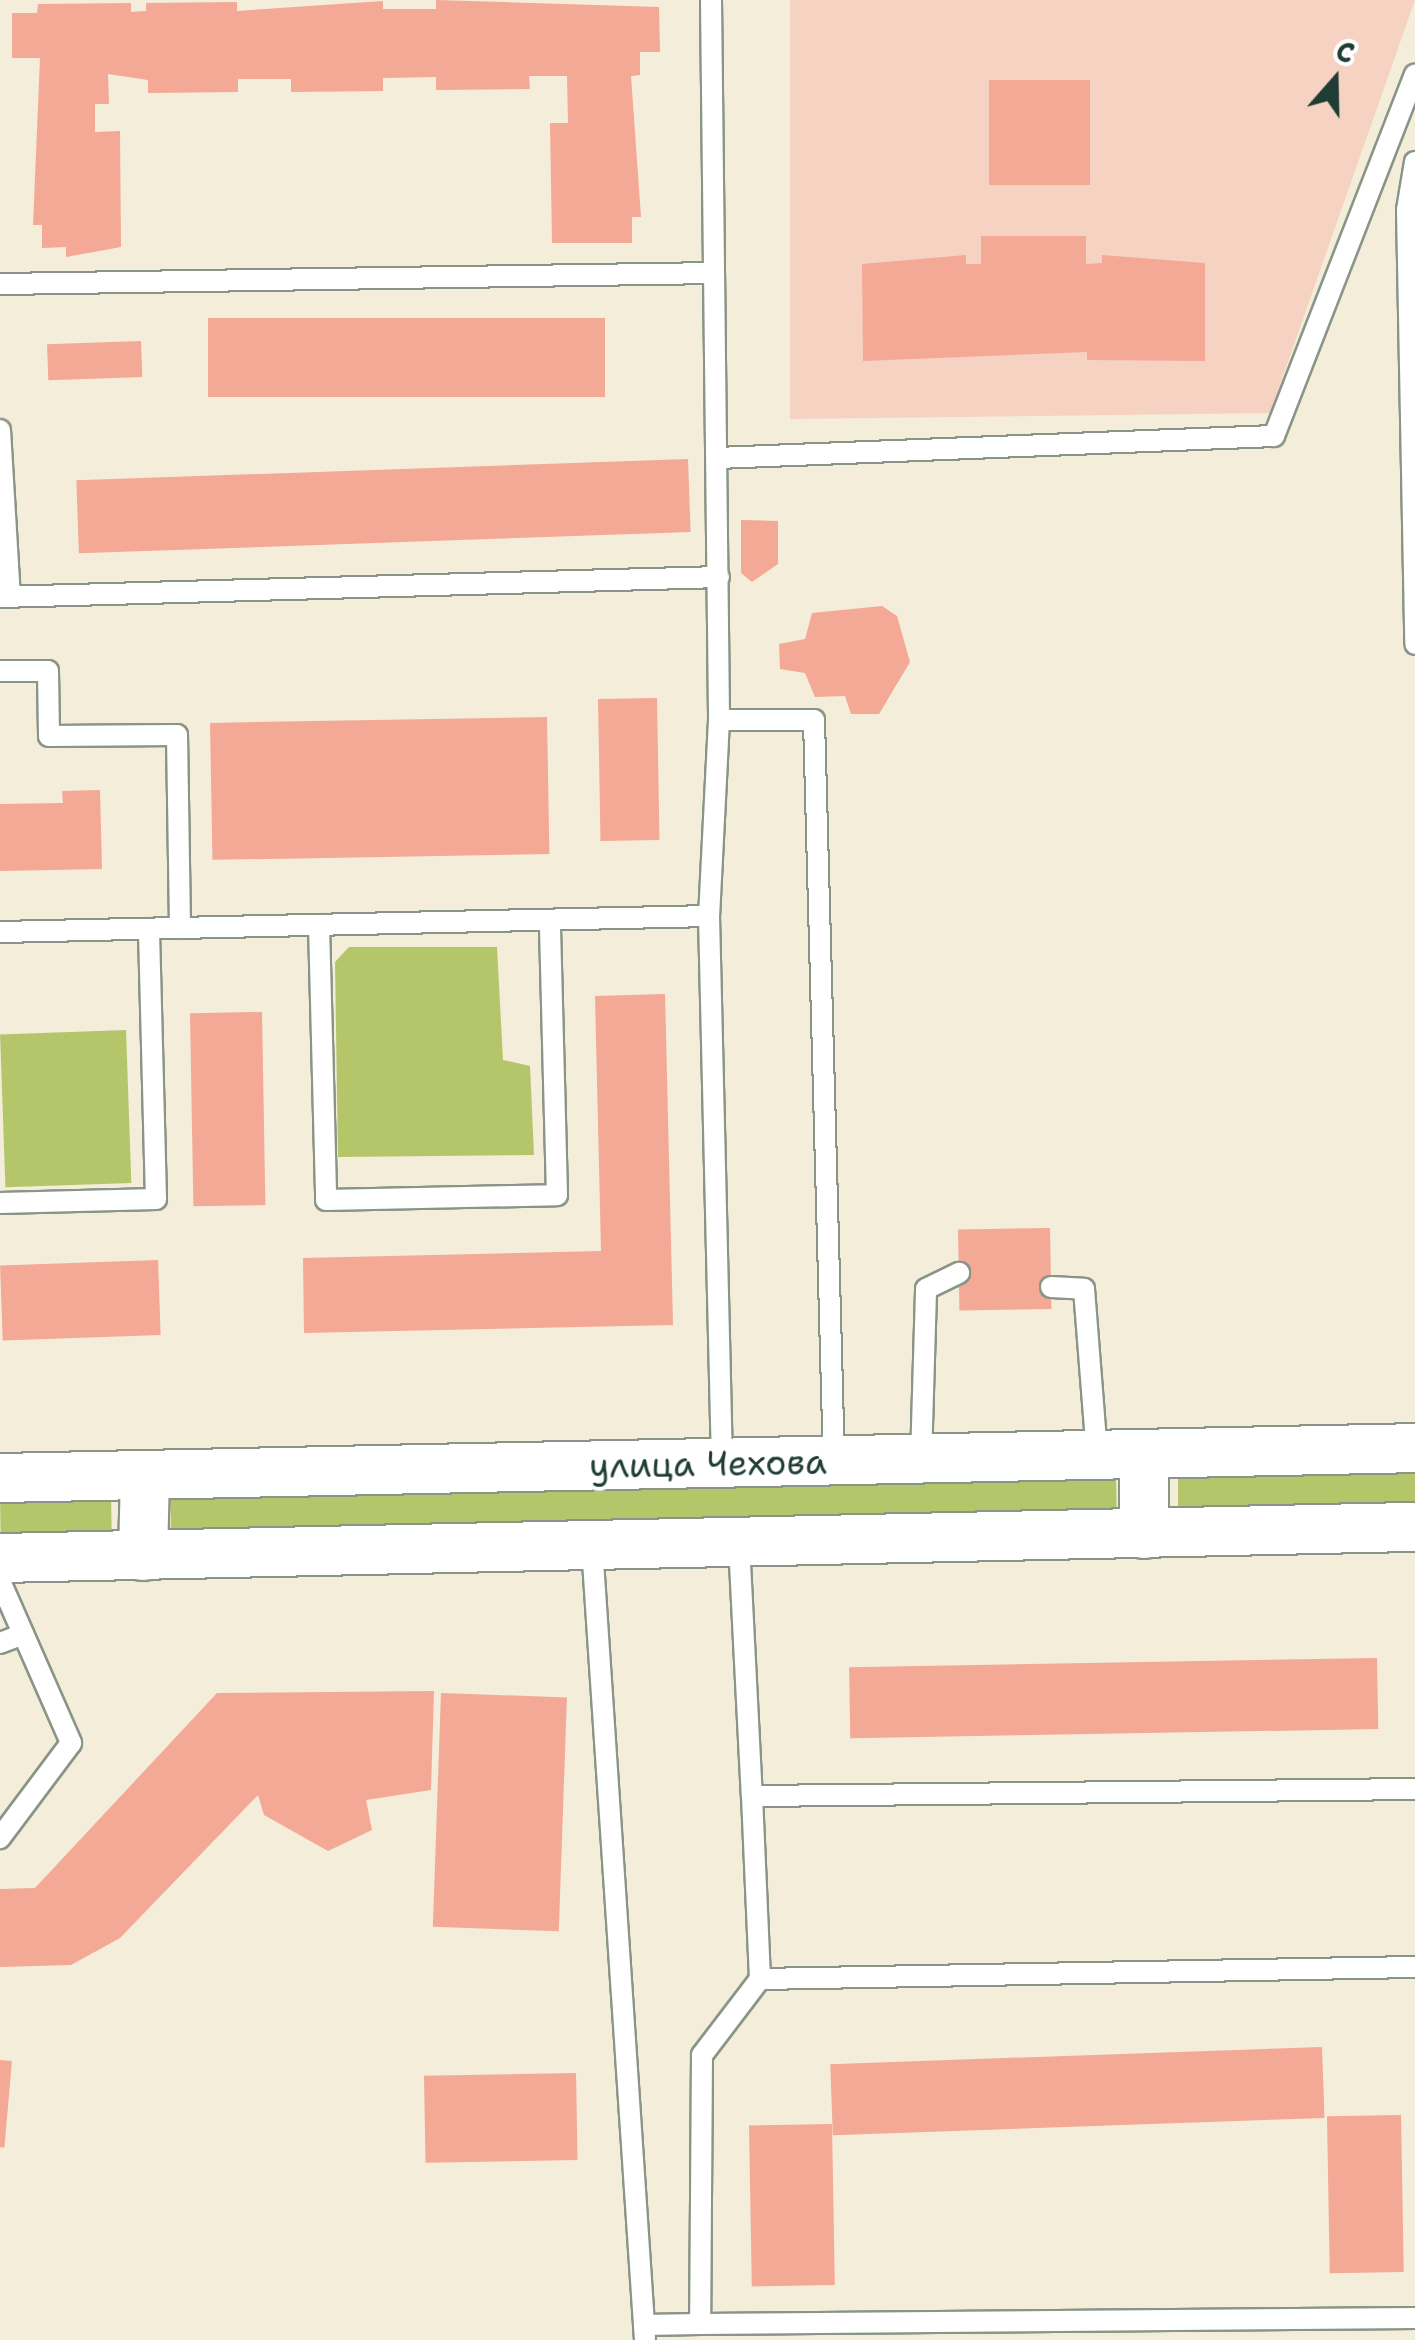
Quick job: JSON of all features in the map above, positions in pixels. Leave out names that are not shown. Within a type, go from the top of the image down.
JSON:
[{"type":"street","name":"улица Чехова","points":[[0,1478],[1415,1448]]},
{"type":"street","points":[[1144,1454],[1144,1534]]},
{"type":"street","points":[[143,1556],[144,1476]]},
{"type":"street","points":[[0,1558],[1415,1528]]},
{"type":"lane","points":[[710,0],[718,720],[708,916],[722,1463]]},
{"type":"lane","points":[[717,458],[1274,436],[1415,74]]},
{"type":"lane","points":[[1415,162],[1407,210],[1415,644]]},
{"type":"lane","points":[[0,284],[714,273]]},
{"type":"lane","points":[[0,430],[5,597],[718,577]]},
{"type":"lane","points":[[0,671],[48,670],[49,736],[178,735],[180,928]]},
{"type":"lane","points":[[718,720],[814,720],[834,1462]]},
{"type":"lane","points":[[0,932],[708,916]]},
{"type":"lane","points":[[319,925],[326,1200],[442,1198],[557,1195],[550,920]]},
{"type":"lane","points":[[0,1203],[156,1199],[149,928]]},
{"type":"lane","points":[[921,1460],[926,1289],[959,1273]]},
{"type":"lane","points":[[1051,1287],[1084,1289],[1097,1455]]},
{"type":"lane","points":[[700,2324],[702,2055],[760,1979],[739,1543]]},
{"type":"lane","points":[[592,1546],[644,2332],[700,2324],[1415,2318]]},
{"type":"lane","points":[[0,1581],[70,1743],[0,1838]]},
{"type":"lane","points":[[0,1643],[23,1634]]},
{"type":"lane","points":[[752,1796],[1415,1789]]},
{"type":"lane","points":[[760,1979],[1415,1967]]},
{"type":"shaded area","points":[[790,0],[1415,0],[1270,413],[790,419]]},
{"type":"green space","points":[[349,947],[497,947],[503,1060],[530,1066],[534,1155],[338,1157],[335,962]]},
{"type":"green space","points":[[126,1030],[131,1183],[5,1187],[0,1034]]},
{"type":"green space","points":[[1178,1466],[1415,1466],[1415,1510],[1178,1510]]},
{"type":"green space","points":[[1116,1471],[1117,1518],[171,1535],[170,1488]]},
{"type":"green space","points":[[111,1494],[112,1541],[1,1543],[0,1496]]},
{"type":"building","points":[[436,0],[659,7],[660,52],[640,52],[640,75],[631,76],[641,217],[632,217],[632,243],[552,243],[550,123],[568,123],[567,76],[529,76],[530,89],[436,90],[436,77],[383,78],[383,91],[291,92],[291,79],[238,79],[238,92],[148,93],[148,80],[108,74],[109,104],[95,104],[95,132],[120,131],[121,247],[66,257],[66,247],[42,248],[42,225],[33,225],[40,58],[12,58],[12,13],[37,13],[38,4],[131,3],[131,12],[146,11],[146,3],[237,2],[237,11],[383,1],[383,9],[436,9]]},
{"type":"building","points":[[989,80],[1090,80],[1090,185],[989,185]]},
{"type":"building","points":[[981,236],[1086,236],[1086,264],[1102,263],[1102,255],[1205,263],[1205,361],[1087,360],[1087,352],[863,361],[862,264],[966,255],[966,264],[981,264]]},
{"type":"building","points":[[208,318],[605,318],[605,397],[208,397]]},
{"type":"building","points":[[141,341],[142,377],[48,380],[47,344]]},
{"type":"building","points":[[688,459],[691,532],[79,553],[76,480]]},
{"type":"building","points":[[741,520],[778,521],[778,564],[752,582],[741,573]]},
{"type":"building","points":[[882,606],[897,616],[910,662],[879,714],[851,714],[845,696],[815,697],[805,673],[780,669],[779,644],[805,639],[812,613]]},
{"type":"building","points":[[657,698],[659,840],[600,841],[598,699]]},
{"type":"building","points":[[547,717],[549,854],[212,860],[210,723]]},
{"type":"building","points":[[100,790],[102,869],[0,871],[0,804],[63,803],[62,791]]},
{"type":"building","points":[[665,994],[673,1325],[304,1333],[303,1258],[601,1251],[595,996]]},
{"type":"building","points":[[262,1012],[265,1205],[193,1206],[190,1013]]},
{"type":"building","points":[[1050,1228],[1051,1309],[959,1311],[958,1230]]},
{"type":"building","points":[[158,1260],[161,1335],[3,1340],[0,1266]]},
{"type":"building","points":[[1377,1658],[1378,1729],[850,1738],[849,1667]]},
{"type":"building","points":[[434,1691],[431,1790],[366,1800],[372,1830],[328,1851],[264,1815],[258,1795],[120,1938],[71,1965],[0,1967],[0,1889],[35,1888],[217,1693]]},
{"type":"building","points":[[441,1693],[567,1697],[559,1931],[433,1927]]},
{"type":"building","points":[[1322,2047],[1324,2118],[833,2135],[830,2064]]},
{"type":"building","points":[[0,2060],[12,2061],[4,2148],[0,2147]]},
{"type":"building","points":[[576,2073],[578,2160],[426,2163],[424,2076]]},
{"type":"building","points":[[1401,2115],[1404,2272],[1330,2273],[1327,2116]]},
{"type":"building","points":[[832,2124],[835,2285],[752,2286],[749,2125]]}]
